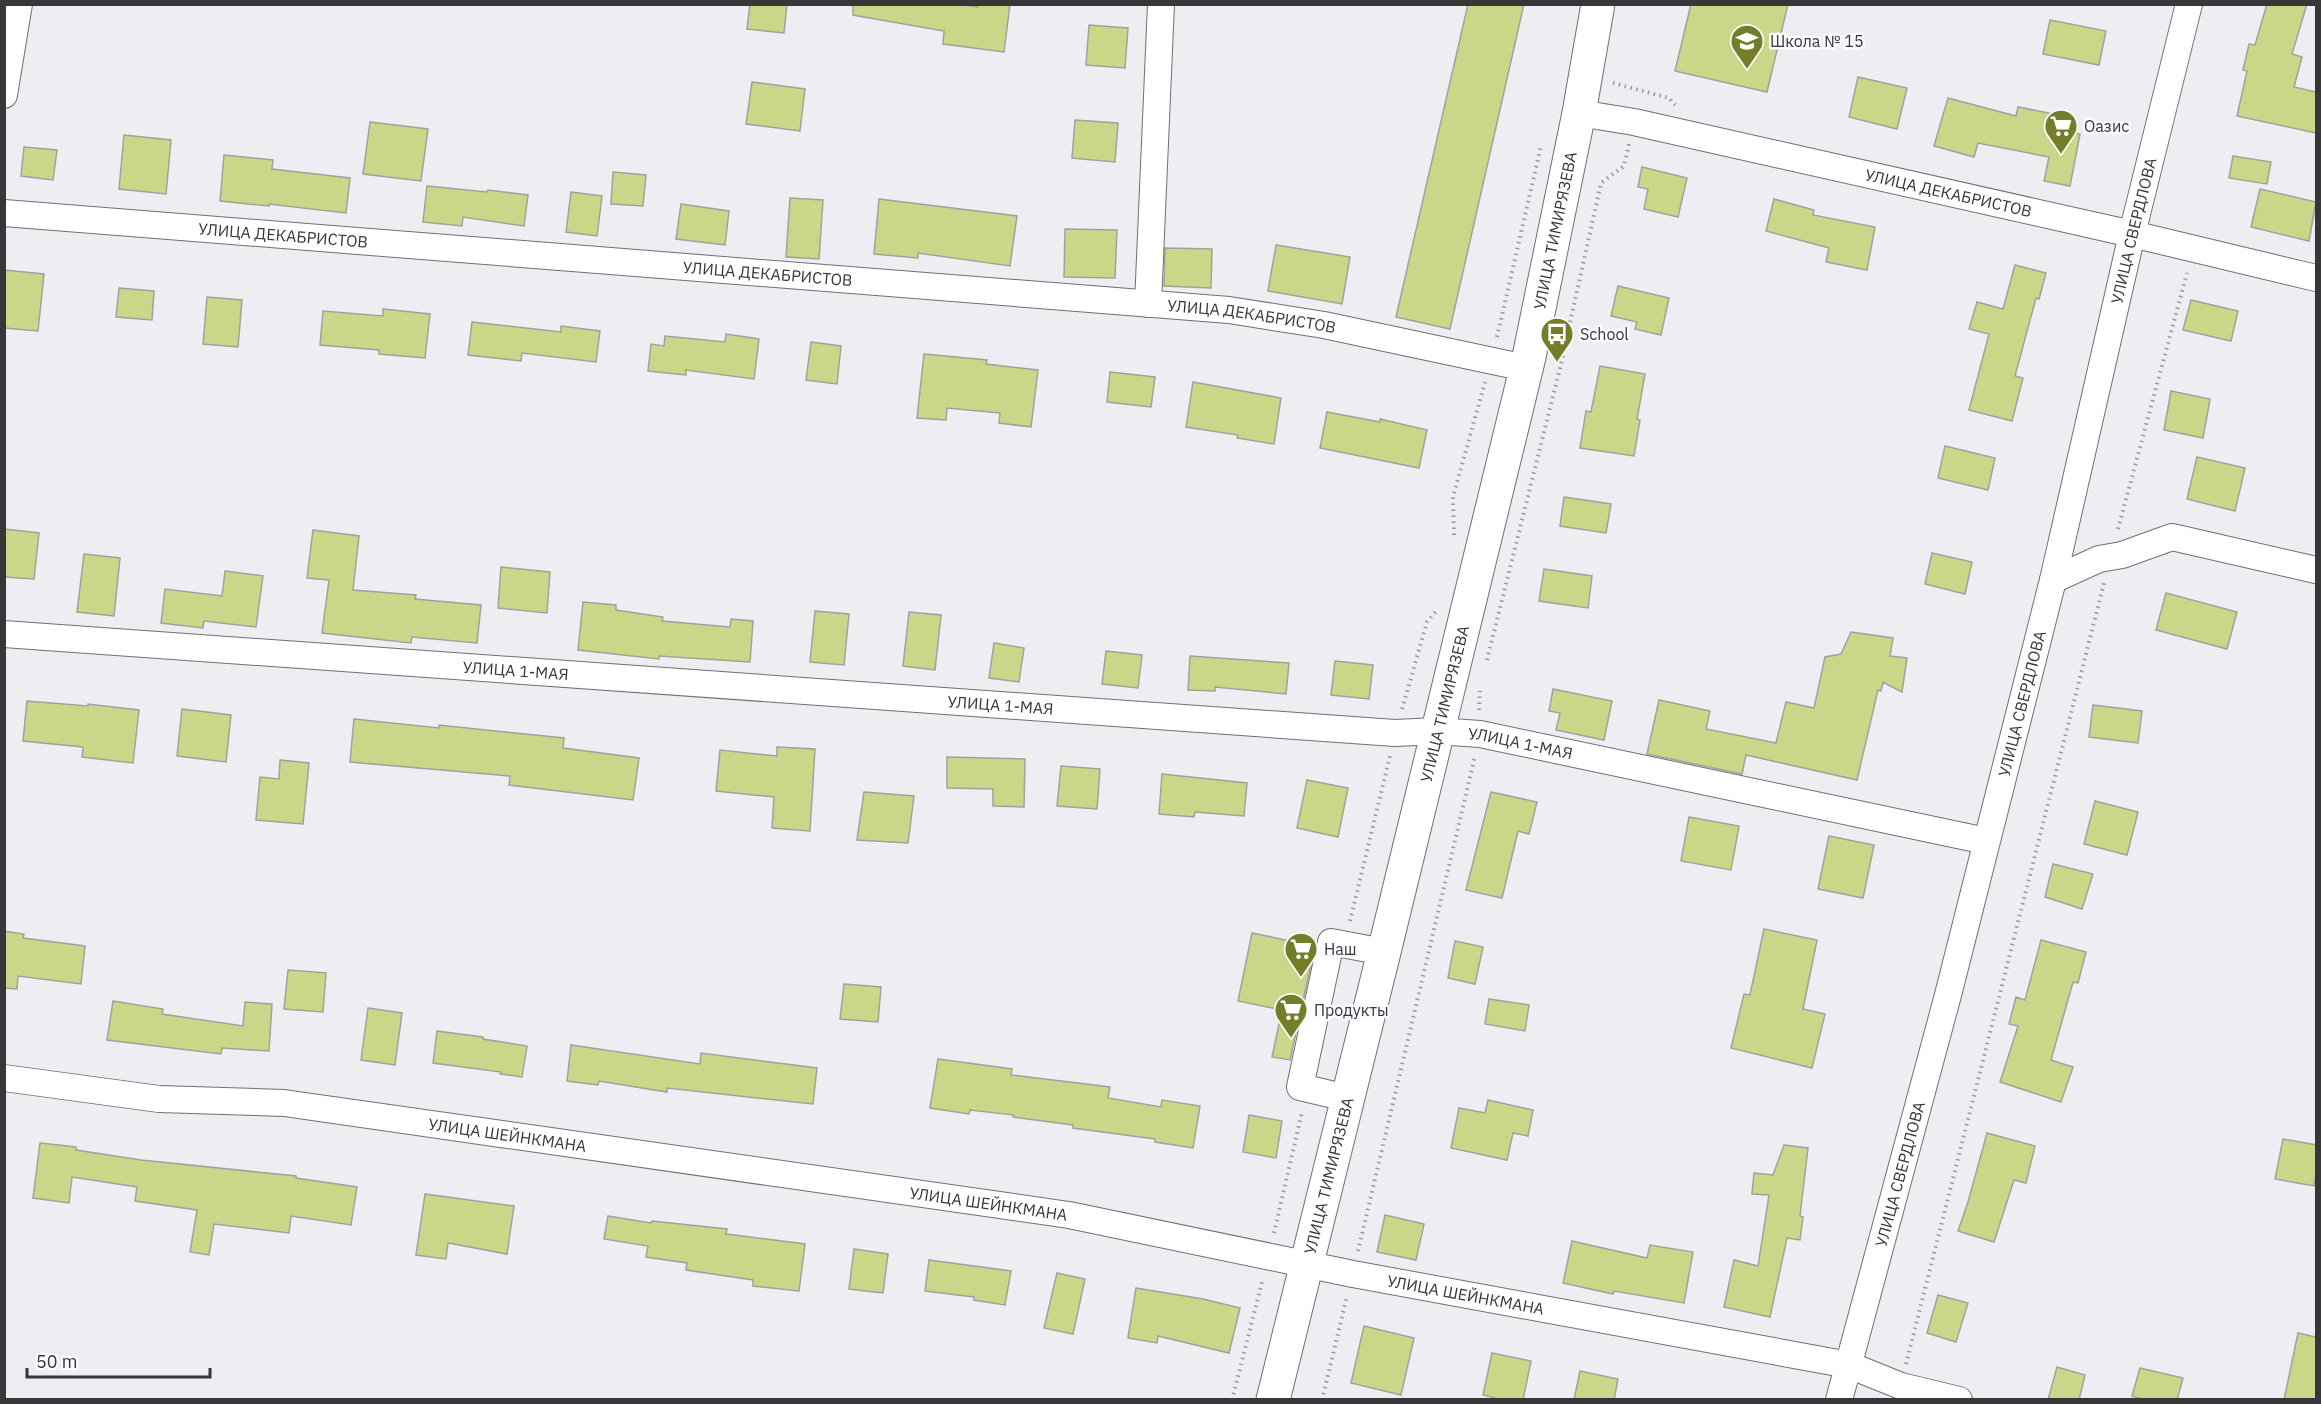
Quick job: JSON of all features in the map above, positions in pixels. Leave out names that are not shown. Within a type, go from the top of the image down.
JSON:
[{"type":"main road","name":"УЛИЦА ТИМИРЯЗЕВА","points":[[1273,1400],[1526,368],[1579,113],[1598,4]]},
{"type":"street","points":[[4,95],[19,4]]},
{"type":"street","points":[[1148,304],[1161,4]]},
{"type":"street","name":"УЛИЦА СВЕРДЛОВА","points":[[1839,1400],[1948,995],[2053,580],[2132,234],[2189,4]]},
{"type":"street","name":"УЛИЦА ДЕКАБРИСТОВ","points":[[1579,113],[1634,122],[2132,234],[2316,278]]},
{"type":"street","name":"УЛИЦА ДЕКАБРИСТОВ","points":[[4,213],[1229,310],[1324,325],[1526,368]]},
{"type":"street","points":[[2053,580],[2098,559],[2122,555],[2172,537],[2316,570]]},
{"type":"street","name":"УЛИЦА 1-МАЯ","points":[[4,634],[1383,733],[1437,731],[1480,734],[1986,842]]},
{"type":"street","points":[[1347,1098],[1300,1087],[1331,942],[1384,952]]},
{"type":"street","name":"УЛИЦА ШЕЙНКМАНА","points":[[4,1078],[159,1099],[284,1103],[1069,1215],[1306,1264],[1849,1365],[1901,1386],[1959,1400]]},
{"type":"path","points":[[1610,82],[1669,98],[1676,106]]},
{"type":"path","points":[[1454,542],[1453,497],[1491,361],[1541,144]]},
{"type":"path","points":[[1901,1386],[2111,557],[2193,250]]},
{"type":"building","points":[[750,4],[787,4],[784,33],[747,29]]},
{"type":"building","points":[[853,4],[960,4],[978,7],[978,4],[1010,4],[1004,52],[943,44],[944,31],[853,15]]},
{"type":"building","points":[[1468,4],[1524,4],[1450,329],[1396,317]]},
{"type":"building","points":[[1691,4],[1788,4],[1767,92],[1675,71]]},
{"type":"building","points":[[2267,4],[2307,4],[2292,54],[2302,57],[2294,87],[2316,92],[2316,133],[2237,116],[2247,71],[2243,70],[2249,44],[2255,45]]},
{"type":"building","points":[[2050,20],[2106,31],[2099,65],[2043,54]]},
{"type":"building","points":[[1089,25],[1128,28],[1125,68],[1086,65]]},
{"type":"building","points":[[1858,77],[1907,88],[1897,129],[1849,117]]},
{"type":"building","points":[[752,82],[805,89],[800,131],[746,124]]},
{"type":"building","points":[[1948,98],[2016,116],[2018,107],[2064,116],[2061,131],[2080,134],[2070,186],[2044,181],[2049,157],[1978,143],[1974,157],[1934,146]]},
{"type":"building","points":[[1075,120],[1118,123],[1115,162],[1072,158]]},
{"type":"building","points":[[370,122],[428,129],[421,181],[363,174]]},
{"type":"building","points":[[124,135],[171,140],[166,194],[119,189]]},
{"type":"building","points":[[24,147],[57,150],[53,180],[21,176]]},
{"type":"building","points":[[224,155],[273,160],[272,169],[350,178],[346,213],[220,201]]},
{"type":"building","points":[[2233,156],[2271,162],[2267,184],[2229,178]]},
{"type":"building","points":[[1642,167],[1687,178],[1678,217],[1644,209],[1648,189],[1638,187]]},
{"type":"building","points":[[613,172],[646,175],[643,206],[611,204]]},
{"type":"building","points":[[427,186],[528,195],[524,226],[463,217],[462,226],[423,222]]},
{"type":"building","points":[[2260,189],[2316,202],[2309,241],[2251,227]]},
{"type":"building","points":[[571,192],[602,196],[597,236],[566,232]]},
{"type":"building","points":[[790,198],[823,200],[819,259],[786,257]]},
{"type":"building","points":[[879,199],[1017,216],[1010,266],[918,253],[918,258],[874,254]]},
{"type":"building","points":[[1774,199],[1814,210],[1813,215],[1875,227],[1867,270],[1826,262],[1829,248],[1766,231]]},
{"type":"building","points":[[681,204],[729,211],[725,245],[676,239]]},
{"type":"building","points":[[1065,229],[1117,230],[1115,278],[1064,277]]},
{"type":"building","points":[[1276,245],[1350,257],[1342,304],[1268,291]]},
{"type":"building","points":[[1165,248],[1212,249],[1211,288],[1164,286]]},
{"type":"building","points":[[2015,265],[2046,273],[2039,299],[2036,298],[2015,376],[2023,378],[2012,421],[1969,410],[1989,334],[1969,329],[1977,302],[2003,309]]},
{"type":"building","points":[[4,270],[44,274],[38,331],[4,328]]},
{"type":"building","points":[[1618,286],[1669,298],[1661,335],[1635,329],[1637,322],[1611,316]]},
{"type":"building","points":[[119,288],[154,291],[152,320],[116,317]]},
{"type":"building","points":[[207,297],[242,300],[238,347],[203,344]]},
{"type":"building","points":[[2191,300],[2238,311],[2231,341],[2183,330]]},
{"type":"building","points":[[383,309],[430,314],[425,358],[379,354],[379,350],[320,345],[323,311],[383,316]]},
{"type":"building","points":[[472,322],[561,332],[561,326],[600,331],[596,362],[522,353],[521,361],[468,355]]},
{"type":"building","points":[[726,334],[759,339],[754,379],[686,370],[686,375],[648,371],[651,344],[664,346],[665,336],[725,342]]},
{"type":"building","points":[[811,342],[841,346],[837,384],[806,380]]},
{"type":"building","points":[[924,354],[987,360],[986,364],[1038,370],[1031,427],[999,423],[1000,413],[947,408],[946,420],[917,418]]},
{"type":"building","points":[[1600,366],[1645,374],[1637,419],[1640,420],[1634,456],[1580,448],[1586,411],[1591,412]]},
{"type":"building","points":[[1110,372],[1155,377],[1151,407],[1107,402]]},
{"type":"building","points":[[1193,382],[1281,398],[1274,444],[1237,438],[1238,435],[1186,427]]},
{"type":"building","points":[[2171,391],[2210,399],[2203,438],[2164,430]]},
{"type":"building","points":[[1327,412],[1380,422],[1380,419],[1427,430],[1419,468],[1320,448]]},
{"type":"building","points":[[1945,446],[1995,458],[1988,490],[1938,478]]},
{"type":"building","points":[[2197,457],[2245,468],[2235,511],[2187,499]]},
{"type":"building","points":[[1564,497],[1611,504],[1606,533],[1560,526]]},
{"type":"building","points":[[4,529],[39,533],[34,579],[4,577]]},
{"type":"building","points":[[313,530],[359,536],[353,590],[416,595],[415,599],[481,605],[477,643],[412,637],[411,643],[322,633],[329,580],[307,578]]},
{"type":"building","points":[[1932,553],[1972,562],[1965,594],[1925,584]]},
{"type":"building","points":[[84,554],[120,558],[114,616],[77,612]]},
{"type":"building","points":[[501,567],[550,572],[547,613],[498,608]]},
{"type":"building","points":[[1544,569],[1592,576],[1588,608],[1539,601]]},
{"type":"building","points":[[225,571],[263,576],[256,627],[204,621],[203,628],[161,623],[165,589],[222,596]]},
{"type":"building","points":[[2166,593],[2237,612],[2227,649],[2156,630]]},
{"type":"building","points":[[583,602],[616,605],[616,610],[663,617],[662,621],[730,627],[731,619],[753,621],[750,662],[659,656],[659,659],[578,650]]},
{"type":"building","points":[[815,611],[849,614],[844,665],[810,662]]},
{"type":"building","points":[[909,612],[941,615],[935,670],[903,666]]},
{"type":"building","points":[[1851,632],[1893,638],[1890,656],[1907,658],[1902,692],[1883,682],[1881,691],[1878,690],[1857,780],[1746,755],[1742,774],[1647,754],[1659,700],[1710,711],[1706,729],[1776,743],[1786,702],[1814,708],[1825,657],[1841,654]]},
{"type":"building","points":[[994,643],[1024,648],[1019,682],[989,678]]},
{"type":"building","points":[[1106,651],[1142,655],[1138,688],[1102,684]]},
{"type":"building","points":[[1190,656],[1289,663],[1286,694],[1215,687],[1215,691],[1188,690]]},
{"type":"building","points":[[1335,661],[1373,665],[1369,699],[1331,695]]},
{"type":"building","points":[[1553,689],[1612,701],[1604,740],[1556,730],[1560,713],[1549,711]]},
{"type":"building","points":[[27,701],[88,706],[88,704],[139,710],[133,763],[82,757],[83,747],[23,741]]},
{"type":"building","points":[[2093,705],[2142,711],[2138,743],[2089,737]]},
{"type":"building","points":[[182,709],[231,715],[226,762],[177,756]]},
{"type":"building","points":[[354,719],[564,738],[563,748],[639,758],[633,800],[509,785],[510,776],[350,762]]},
{"type":"building","points":[[777,747],[815,749],[810,831],[772,828],[774,797],[716,791],[720,750],[777,756]]},
{"type":"building","points":[[947,757],[1025,759],[1024,807],[993,806],[993,789],[947,788]]},
{"type":"building","points":[[280,760],[309,763],[303,824],[256,820],[260,777],[279,779]]},
{"type":"building","points":[[1061,766],[1100,769],[1097,809],[1057,806]]},
{"type":"building","points":[[1162,774],[1247,783],[1244,816],[1195,812],[1194,817],[1159,814]]},
{"type":"building","points":[[1307,780],[1348,788],[1338,837],[1297,828]]},
{"type":"building","points":[[864,792],[914,796],[908,843],[857,840]]},
{"type":"building","points":[[1491,792],[1537,802],[1529,834],[1518,831],[1502,898],[1466,890]]},
{"type":"building","points":[[2095,801],[2138,812],[2127,855],[2084,844]]},
{"type":"building","points":[[1689,817],[1739,826],[1731,870],[1681,861]]},
{"type":"building","points":[[1829,836],[1874,845],[1863,898],[1818,889]]},
{"type":"building","points":[[2053,864],[2093,874],[2082,909],[2045,897]]},
{"type":"building","points":[[1764,929],[1817,940],[1803,1009],[1825,1014],[1812,1068],[1731,1048],[1744,994],[1750,995]]},
{"type":"building","points":[[4,931],[24,934],[23,938],[85,946],[81,984],[18,976],[17,989],[4,988]]},
{"type":"building","points":[[1252,933],[1315,946],[1290,1060],[1272,1057],[1282,1010],[1238,1001]]},
{"type":"building","points":[[2041,940],[2086,952],[2078,983],[2073,982],[2051,1060],[2073,1067],[2061,1102],[2000,1082],[2018,1026],[2009,1024],[2016,997],[2025,1000]]},
{"type":"building","points":[[1455,941],[1483,947],[1475,984],[1448,978]]},
{"type":"building","points":[[288,970],[326,973],[323,1012],[284,1009]]},
{"type":"building","points":[[844,984],[881,987],[878,1022],[840,1019]]},
{"type":"building","points":[[1489,999],[1529,1005],[1525,1031],[1485,1024]]},
{"type":"building","points":[[113,1001],[163,1009],[162,1014],[243,1026],[245,1002],[272,1004],[269,1051],[222,1048],[221,1054],[107,1040]]},
{"type":"building","points":[[368,1008],[402,1013],[395,1065],[361,1060]]},
{"type":"building","points":[[437,1031],[527,1046],[522,1077],[433,1063]]},
{"type":"building","points":[[571,1045],[700,1064],[701,1053],[817,1068],[813,1104],[667,1088],[667,1092],[599,1081],[598,1085],[567,1081]]},
{"type":"building","points":[[938,1059],[1012,1069],[1011,1075],[1110,1087],[1108,1098],[1161,1107],[1162,1100],[1200,1106],[1193,1148],[1155,1142],[1155,1139],[1013,1117],[1014,1115],[970,1110],[969,1114],[930,1108]]},
{"type":"building","points":[[1488,1100],[1533,1110],[1528,1136],[1513,1133],[1507,1160],[1451,1148],[1459,1108],[1485,1113]]},
{"type":"building","points":[[1249,1115],[1282,1121],[1276,1158],[1243,1152]]},
{"type":"building","points":[[1987,1133],[2035,1146],[2026,1183],[2014,1180],[1994,1242],[1958,1231]]},
{"type":"building","points":[[2283,1139],[2316,1145],[2314,1186],[2275,1179]]},
{"type":"building","points":[[40,1143],[76,1147],[76,1150],[141,1160],[296,1176],[296,1178],[357,1187],[351,1225],[291,1216],[289,1233],[214,1224],[209,1255],[190,1252],[197,1210],[135,1201],[137,1187],[72,1177],[69,1203],[33,1198]]},
{"type":"building","points":[[1784,1145],[1808,1148],[1800,1216],[1803,1217],[1800,1240],[1787,1238],[1770,1317],[1724,1307],[1734,1260],[1758,1266],[1769,1195],[1752,1194],[1754,1173],[1773,1175]]},
{"type":"building","points":[[425,1194],[514,1206],[507,1254],[448,1243],[446,1259],[416,1255]]},
{"type":"building","points":[[1385,1215],[1424,1224],[1416,1260],[1377,1252]]},
{"type":"building","points":[[608,1216],[651,1223],[652,1221],[727,1229],[726,1234],[805,1244],[799,1291],[753,1286],[753,1280],[686,1270],[687,1263],[646,1257],[648,1246],[604,1239]]},
{"type":"building","points":[[1572,1241],[1647,1258],[1650,1245],[1693,1252],[1684,1303],[1614,1291],[1613,1294],[1563,1283]]},
{"type":"building","points":[[854,1249],[888,1254],[883,1293],[849,1289]]},
{"type":"building","points":[[929,1260],[1011,1271],[1005,1305],[974,1300],[974,1297],[925,1291]]},
{"type":"building","points":[[1057,1273],[1085,1279],[1073,1334],[1044,1328]]},
{"type":"building","points":[[1136,1288],[1203,1299],[1240,1308],[1229,1353],[1158,1336],[1157,1343],[1128,1338]]},
{"type":"building","points":[[1938,1295],[1968,1303],[1956,1342],[1927,1333]]},
{"type":"building","points":[[1364,1326],[1414,1338],[1401,1395],[1351,1383]]},
{"type":"building","points":[[2298,1333],[2316,1337],[2316,1400],[2284,1400]]},
{"type":"building","points":[[1492,1353],[1531,1361],[1523,1400],[1504,1400],[1483,1395]]},
{"type":"building","points":[[2057,1367],[2085,1375],[2079,1400],[2048,1400]]},
{"type":"building","points":[[2140,1368],[2183,1378],[2177,1400],[2145,1400],[2132,1396]]},
{"type":"building","points":[[1580,1371],[1618,1379],[1614,1400],[1574,1400]]},
{"type":"place","name":"Школа № 15","points":[[1747,70]]},
{"type":"place","name":"Оазис","points":[[2061,155]]},
{"type":"place","name":"School","points":[[1557,363]]},
{"type":"place","name":"Наш","points":[[1301,978]]},
{"type":"place","name":"Продукты","points":[[1291,1039]]}]
